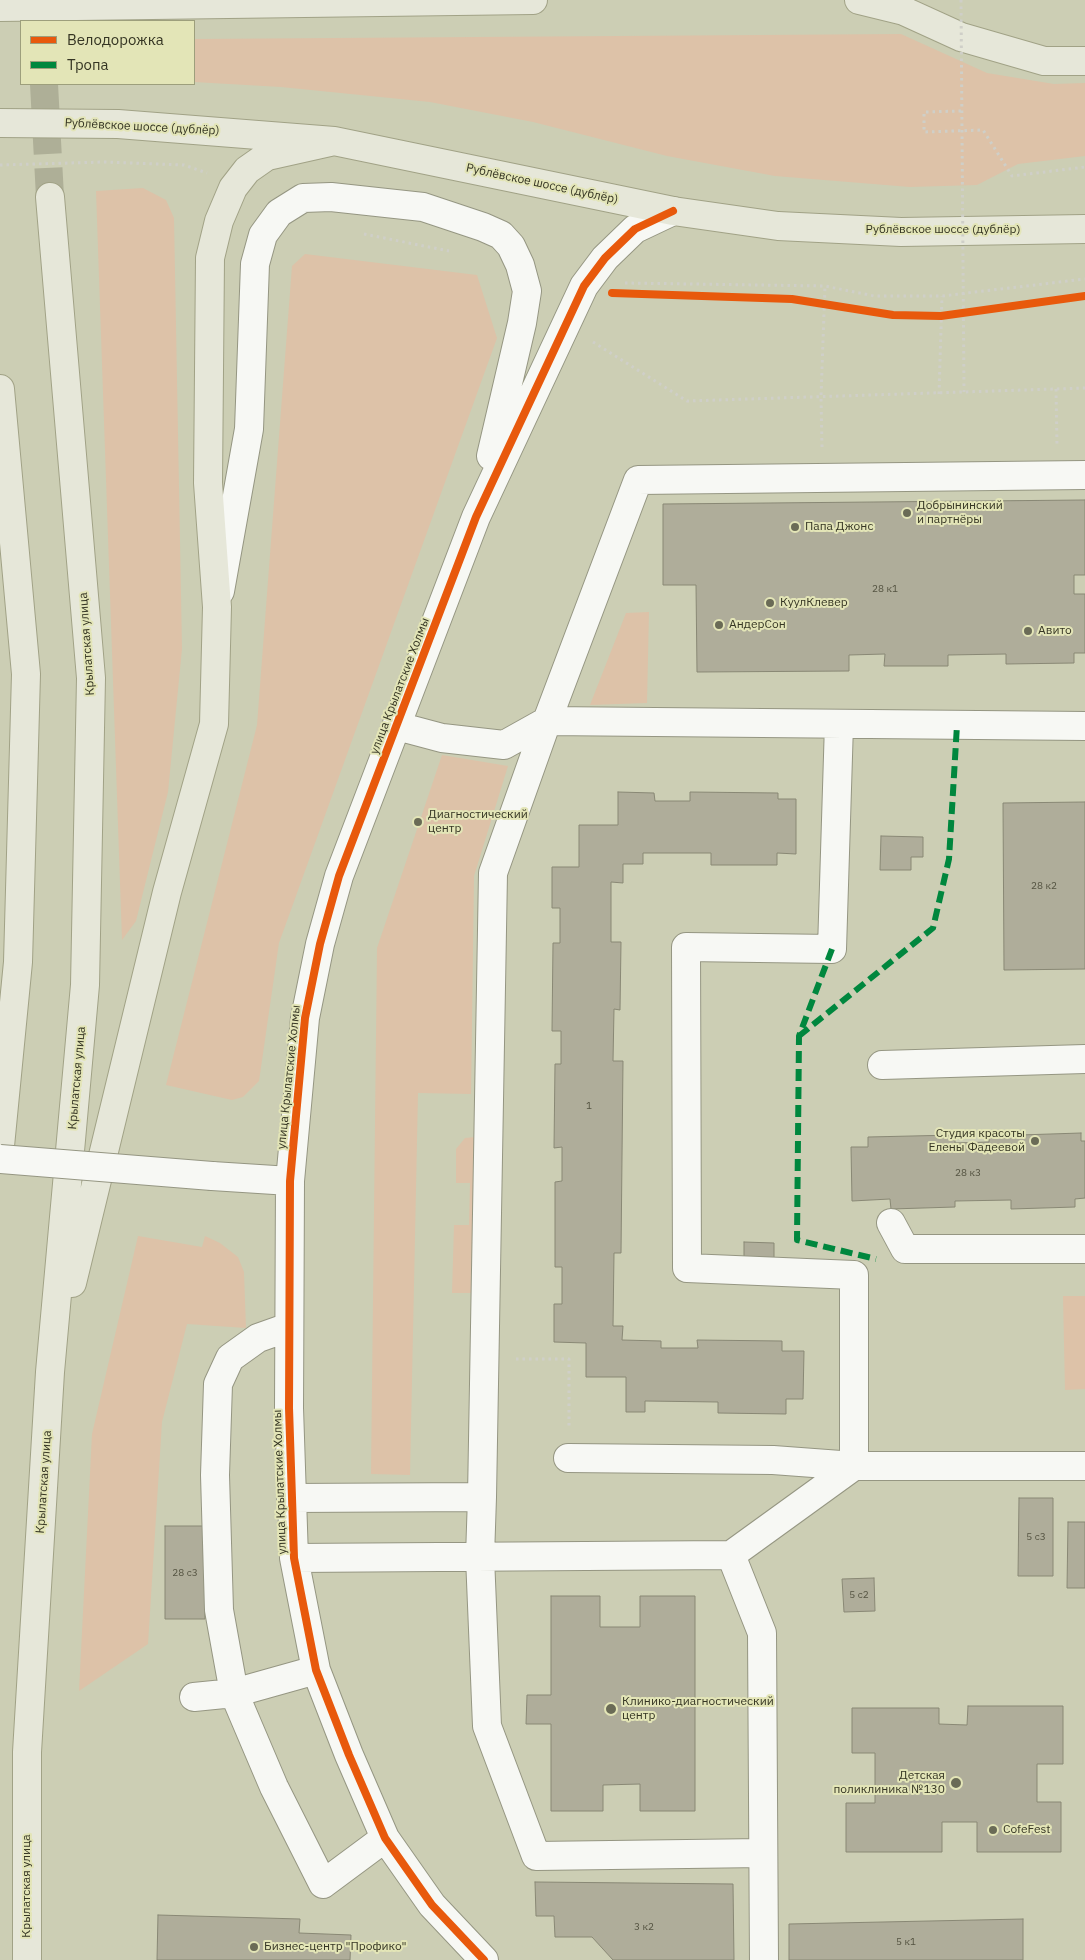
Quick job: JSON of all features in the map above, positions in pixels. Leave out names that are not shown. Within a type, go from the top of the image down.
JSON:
[{"type":"main road","points":[[0,8],[533,0]]},
{"type":"main road","points":[[858,0],[904,11],[961,37],[1044,61],[1085,61]]},
{"type":"main road","name":"Рублёвское шоссе (дублёр)","points":[[0,123],[118,124],[334,141],[673,211],[778,226],[901,232],[1085,229]]},
{"type":"main road","points":[[50,1372],[168,892],[214,724],[217,607],[208,473],[210,258],[219,220],[233,188],[254,166],[267,156],[334,141]]},
{"type":"main road","name":"Крылатская улица","points":[[27,1960],[27,1752],[50,1372],[85,985],[91,678],[50,197]]},
{"type":"main road","points":[[0,389],[26,674],[18,962],[0,1146]]},
{"type":"street","points":[[217,607],[250,429],[256,264],[263,235],[279,213],[303,198],[331,197],[423,206],[501,235],[511,246],[520,265],[527,291],[522,323],[476,517]]},
{"type":"street","name":"улица Крылатские Холмы","points":[[484,1960],[432,1904],[385,1838],[349,1755],[316,1670],[294,1558],[291,1498],[289,1327],[290,1181],[305,1018],[320,944],[339,876],[476,517],[584,286],[605,258],[635,229],[673,211]]},
{"type":"street","points":[[762,1853],[536,1856],[487,1726],[480,1557],[493,873],[547,722],[638,480],[1085,475]]},
{"type":"street","points":[[397,726],[442,738],[504,745],[547,722],[1085,726]]},
{"type":"street","points":[[839,724],[832,949],[686,947],[687,1268],[854,1275],[854,1466]]},
{"type":"street","points":[[882,1065],[1085,1058]]},
{"type":"street","points":[[0,1159],[290,1181]]},
{"type":"street","points":[[891,1223],[905,1249],[1085,1249]]},
{"type":"street","points":[[289,1327],[258,1338],[230,1358],[218,1384],[215,1475],[219,1610],[234,1693],[274,1787],[323,1884],[385,1838]]},
{"type":"street","points":[[568,1458],[773,1460],[854,1466],[1085,1466]]},
{"type":"street","points":[[294,1558],[731,1555],[854,1466]]},
{"type":"street","points":[[291,1498],[482,1497]]},
{"type":"street","points":[[731,1555],[762,1632],[764,1960]]},
{"type":"street","points":[[194,1697],[234,1693],[316,1670]]},
{"type":"path","points":[[961,0],[964,392]]},
{"type":"path","points":[[961,111],[924,112],[924,132],[983,130],[1012,176],[1085,167]]},
{"type":"path","points":[[0,165],[104,162],[184,165],[216,176]]},
{"type":"path","points":[[360,234],[454,252]]},
{"type":"path","points":[[584,286],[612,293],[619,283],[825,286],[874,296],[942,296],[1085,279]]},
{"type":"path","points":[[823,478],[821,397],[825,286]]},
{"type":"path","points":[[939,394],[942,296]]},
{"type":"path","points":[[931,316],[970,312]]},
{"type":"path","points":[[592,342],[687,401],[1085,388]]},
{"type":"path","points":[[1056,389],[1058,475]]},
{"type":"path","points":[[484,1359],[569,1359],[568,1458]]},
{"type":"shaded area","points":[[901,34],[987,73],[1054,84],[1085,83],[1085,156],[1018,164],[977,185],[910,187],[775,176],[667,156],[533,122],[430,102],[281,87],[195,82],[195,39]]},
{"type":"shaded area","points":[[143,188],[166,200],[174,218],[182,649],[168,792],[136,921],[122,940],[96,191]]},
{"type":"shaded area","points":[[305,254],[477,275],[497,338],[279,943],[259,1081],[243,1097],[232,1100],[166,1085],[257,725],[292,266]]},
{"type":"shaded area","points":[[649,612],[647,703],[590,705],[626,613]]},
{"type":"shaded area","points":[[442,755],[508,766],[474,876],[471,1094],[418,1093],[410,1475],[371,1474],[377,948]]},
{"type":"shaded area","points":[[475,1137],[473,1293],[452,1293],[454,1225],[469,1225],[470,1183],[456,1183],[456,1149],[465,1138]]},
{"type":"shaded area","points":[[138,1236],[202,1247],[205,1236],[220,1243],[238,1257],[244,1272],[246,1328],[187,1324],[162,1422],[148,1644],[79,1691],[92,1434]]},
{"type":"shaded area","points":[[1063,1296],[1085,1296],[1085,1389],[1065,1390]]},
{"type":"building","points":[[1085,500],[1085,575],[1074,575],[1074,594],[1085,594],[1085,653],[1074,653],[1074,663],[1006,664],[1006,654],[948,655],[948,666],[884,666],[885,654],[849,655],[849,671],[697,672],[696,585],[663,585],[663,504]]},
{"type":"building","points":[[618,792],[654,793],[655,801],[690,801],[690,792],[778,793],[778,799],[796,799],[796,854],[777,853],[777,865],[711,865],[711,853],[643,853],[643,864],[623,864],[623,883],[611,882],[611,942],[621,942],[620,1010],[614,1009],[613,1061],[623,1061],[621,1253],[614,1253],[613,1326],[623,1326],[622,1340],[661,1341],[661,1348],[698,1348],[697,1340],[782,1341],[782,1351],[804,1351],[803,1399],[786,1399],[786,1414],[718,1413],[718,1402],[645,1401],[645,1412],[626,1412],[626,1377],[586,1377],[586,1343],[554,1342],[554,1304],[562,1304],[562,1267],[555,1267],[555,1182],[562,1181],[562,1147],[554,1148],[555,1064],[561,1064],[561,1031],[552,1031],[553,943],[560,943],[560,908],[552,908],[552,867],[579,867],[579,825],[618,825]]},
{"type":"building","points":[[1085,802],[1085,969],[1004,970],[1003,803]]},
{"type":"building","points":[[881,836],[923,837],[923,857],[911,857],[911,870],[880,870]]},
{"type":"building","points":[[1081,1133],[1081,1141],[1085,1141],[1085,1198],[1075,1199],[1075,1207],[1011,1209],[1011,1200],[955,1201],[955,1207],[891,1209],[890,1199],[852,1201],[851,1147],[868,1147],[868,1137],[955,1135],[955,1143],[989,1142],[989,1136]]},
{"type":"building","points":[[744,1242],[774,1243],[774,1261],[744,1260]]},
{"type":"building","points":[[1019,1498],[1053,1498],[1053,1576],[1018,1576]]},
{"type":"building","points":[[1068,1522],[1085,1522],[1085,1588],[1067,1588]]},
{"type":"building","points":[[165,1526],[205,1526],[205,1619],[165,1619]]},
{"type":"building","points":[[874,1578],[875,1611],[844,1612],[842,1579]]},
{"type":"building","name":"Клинико-диагностический центр","points":[[551,1596],[600,1596],[600,1627],[640,1627],[640,1596],[695,1596],[695,1811],[640,1811],[640,1784],[603,1785],[603,1811],[551,1811],[551,1724],[526,1724],[527,1695],[551,1695]]},
{"type":"building","name":"Детская поликлиника №130","points":[[968,1706],[1063,1706],[1063,1764],[1037,1764],[1037,1802],[1061,1802],[1061,1852],[977,1852],[977,1822],[942,1822],[942,1852],[846,1852],[846,1803],[875,1803],[875,1753],[852,1753],[852,1708],[939,1708],[939,1724],[967,1725]]},
{"type":"building","points":[[535,1882],[733,1884],[734,1960],[613,1960],[592,1937],[555,1937],[554,1916],[536,1916]]},
{"type":"building","name":"Бизнес-центр \"Профико\"","points":[[158,1915],[300,1919],[299,1933],[351,1935],[350,1960],[157,1960]]},
{"type":"building","points":[[1023,1919],[1023,1960],[789,1960],[789,1924]]},
{"type":"tunnel","points":[[44,85],[50,197]]},
{"type":"marked path","points":[[799,1036],[933,928],[949,859],[957,725]]},
{"type":"marked path","points":[[832,949],[799,1036],[797,1240],[876,1259]]},
{"type":"cycle path","points":[[484,1960],[432,1905],[385,1838],[349,1755],[316,1670],[294,1558],[289,1408],[290,1181],[305,1018],[320,944],[339,876],[476,517],[584,286],[605,258],[635,229],[673,211]]},
{"type":"cycle path","points":[[612,293],[792,299],[893,315],[941,316],[1085,296]]},
{"type":"place","name":"Добрынинский и партнёры","points":[[907,513]]},
{"type":"place","name":"Папа Джонс","points":[[795,527]]},
{"type":"place","name":"КуулКлевер","points":[[770,603]]},
{"type":"place","name":"АндерСон","points":[[719,625]]},
{"type":"place","name":"Авито","points":[[1028,631]]},
{"type":"place","name":"Диагностический центр","points":[[418,822]]},
{"type":"place","name":"Студия красоты Елены Фадеевой","points":[[1035,1141]]},
{"type":"place","name":"Клинико-диагностический центр","points":[[611,1709]]},
{"type":"place","name":"Детская поликлиника №130","points":[[956,1783]]},
{"type":"place","name":"CofeFest","points":[[993,1830]]},
{"type":"place","name":"Бизнес-центр \"Профико\"","points":[[254,1947]]}]
